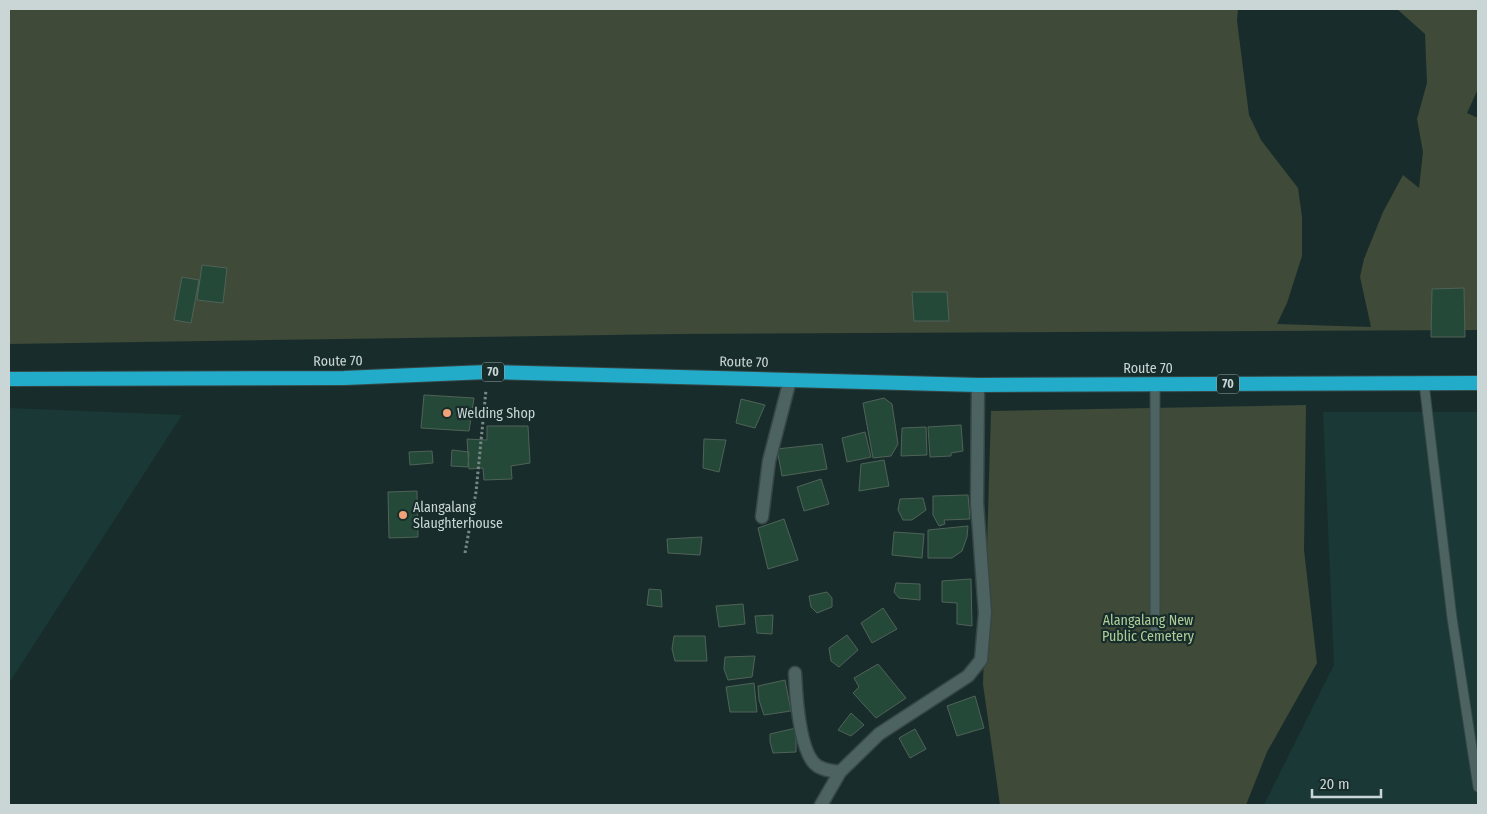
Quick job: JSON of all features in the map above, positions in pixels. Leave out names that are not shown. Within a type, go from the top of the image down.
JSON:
[{"type":"highway","name":"Route 70","points":[[9,379],[344,378],[487,372],[978,385],[1478,383]]},
{"type":"street","points":[[762,517],[769,461],[790,380]]},
{"type":"street","points":[[821,805],[840,772],[879,734],[968,676],[981,660],[985,613],[977,503],[978,385]]},
{"type":"street","points":[[795,673],[798,720],[807,749],[814,763],[824,769],[840,772]]},
{"type":"lane","points":[[1424,383],[1452,618],[1478,787]]},
{"type":"lane","points":[[1155,384],[1155,628]]},
{"type":"path","points":[[465,553],[476,492],[487,372]]},
{"type":"shaded area","points":[[9,408],[182,415],[9,683]]},
{"type":"shaded area","points":[[1323,412],[1478,412],[1478,805],[1264,805],[1334,665]]},
{"type":"green space","points":[[9,9],[1238,9],[1237,21],[1249,115],[1261,140],[1298,188],[1302,217],[1302,256],[1287,303],[1277,324],[1371,327],[1360,277],[1364,259],[1383,212],[1403,175],[1419,188],[1423,152],[1417,119],[1427,83],[1425,34],[1397,9],[1478,9],[1478,89],[1467,113],[1478,118],[1478,330],[675,334],[9,344]]},
{"type":"green space","name":"Alangalang New Public Cemetery","points":[[1306,405],[1304,550],[1317,663],[1267,752],[1246,805],[1000,805],[983,684],[991,411]]},
{"type":"building","points":[[202,265],[227,268],[223,303],[197,300]]},
{"type":"building","points":[[182,277],[199,280],[191,323],[174,320]]},
{"type":"building","points":[[1464,288],[1465,337],[1431,337],[1432,289]]},
{"type":"building","points":[[912,292],[947,292],[949,321],[914,321]]},
{"type":"building","name":"Welding Shop","points":[[424,395],[474,398],[469,431],[421,428]]},
{"type":"building","points":[[884,398],[892,404],[898,444],[891,456],[873,458],[863,403]]},
{"type":"building","points":[[741,399],[765,405],[755,428],[736,423]]},
{"type":"building","points":[[961,425],[963,451],[951,453],[951,456],[930,457],[928,427]]},
{"type":"building","points":[[487,426],[528,426],[530,463],[511,466],[512,479],[484,480],[483,468],[469,469],[467,439],[487,440]]},
{"type":"building","points":[[926,427],[927,455],[901,456],[902,428]]},
{"type":"building","points":[[865,432],[871,457],[847,462],[842,438]]},
{"type":"building","points":[[704,439],[726,440],[719,472],[703,468]]},
{"type":"building","points":[[822,444],[827,469],[782,476],[777,449]]},
{"type":"building","points":[[452,450],[469,452],[468,467],[451,466]]},
{"type":"building","points":[[432,451],[433,463],[410,465],[409,452]]},
{"type":"building","points":[[884,460],[889,486],[859,491],[861,464]]},
{"type":"building","points":[[821,479],[829,504],[804,511],[797,487]]},
{"type":"building","name":"Alangalang Slaughterhouse","points":[[417,491],[418,537],[389,538],[388,492]]},
{"type":"building","points":[[968,495],[970,519],[944,520],[945,524],[939,526],[933,515],[933,496]]},
{"type":"building","points":[[923,498],[926,510],[912,520],[903,520],[898,510],[900,499]]},
{"type":"building","points":[[784,519],[798,560],[768,569],[758,528]]},
{"type":"building","points":[[968,526],[967,537],[962,551],[952,558],[928,558],[928,530]]},
{"type":"building","points":[[894,532],[924,534],[922,558],[892,555]]},
{"type":"building","points":[[702,537],[700,555],[668,553],[667,539]]},
{"type":"building","points":[[971,579],[972,626],[957,624],[957,603],[942,602],[942,581]]},
{"type":"building","points":[[896,583],[920,584],[920,600],[899,598],[894,592]]},
{"type":"building","points":[[649,589],[661,590],[662,607],[647,605]]},
{"type":"building","points":[[827,592],[832,598],[832,607],[817,613],[811,607],[809,596]]},
{"type":"building","points":[[743,604],[745,624],[719,627],[716,606]]},
{"type":"building","points":[[883,608],[897,629],[872,643],[861,623]]},
{"type":"building","points":[[773,615],[772,634],[757,633],[755,616]]},
{"type":"building","points":[[847,635],[858,650],[839,667],[831,661],[829,648]]},
{"type":"building","points":[[674,636],[705,636],[707,661],[675,661],[672,649]]},
{"type":"building","points":[[755,656],[752,677],[728,680],[724,669],[725,657]]},
{"type":"building","points":[[878,664],[906,698],[876,718],[853,693],[859,687],[854,678]]},
{"type":"building","points":[[785,680],[791,711],[764,715],[759,700],[758,686]]},
{"type":"building","points":[[754,683],[757,712],[730,712],[726,687]]},
{"type":"building","points":[[975,696],[984,728],[957,736],[947,706]]},
{"type":"building","points":[[851,713],[864,725],[851,736],[838,730]]},
{"type":"building","points":[[796,728],[796,752],[773,753],[770,734]]},
{"type":"building","points":[[915,729],[926,749],[910,758],[899,738]]},
{"type":"place","name":"Welding Shop","points":[[447,413]]},
{"type":"place","name":"Alangalang Slaughterhouse","points":[[403,515]]}]
